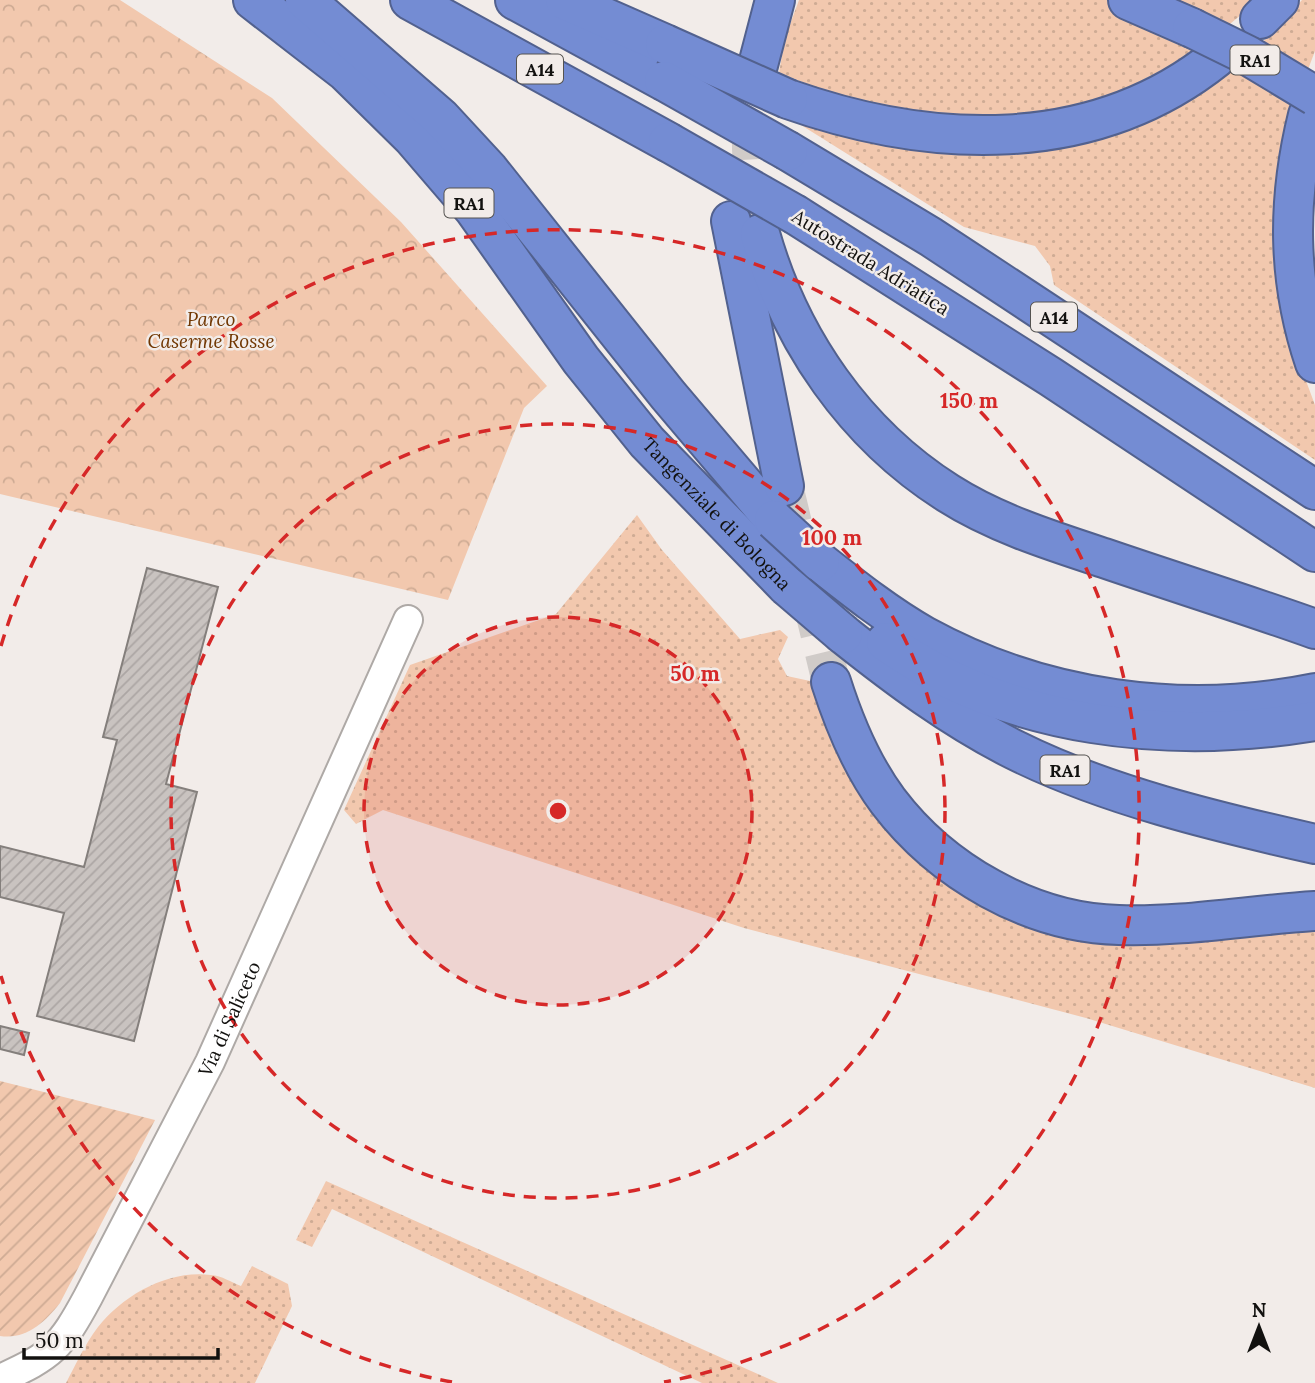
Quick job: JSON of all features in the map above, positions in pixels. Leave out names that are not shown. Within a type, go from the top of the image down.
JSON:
[{"type":"highway","name":"Tangenziale di Bologna","points":[[253,0],[346,72],[413,138],[474,209],[581,360],[647,442],[767,515]]},
{"type":"highway","points":[[305,0],[440,117],[489,170],[767,515],[862,595],[923,635],[991,668],[1066,691],[1123,701],[1218,706],[1265,702],[1315,693]]},
{"type":"highway","name":"Autostrada Adriatica","points":[[410,0],[796,215],[1051,377],[1315,552]]},
{"type":"highway","name":"A14","points":[[515,0],[664,62],[789,151],[931,237],[1315,490]]},
{"type":"highway","points":[[565,0],[664,62],[835,115],[880,126],[939,134],[1006,136],[1060,130],[1111,116],[1174,87],[1216,58]]},
{"type":"highway","points":[[749,0],[745,61],[775,0]]},
{"type":"highway","name":"RA1","points":[[1128,0],[1192,27],[1247,55],[1311,106]]},
{"type":"highway","points":[[1311,106],[1298,155],[1291,236],[1294,283],[1303,327],[1315,363]]},
{"type":"highway","points":[[1310,627],[1059,543],[950,494],[906,463],[849,407],[819,365],[746,227],[767,515],[785,577],[837,619],[929,669],[1049,715],[1147,731],[1272,728],[1315,721]]},
{"type":"highway","name":"RA1","points":[[837,619],[915,691],[1015,751],[1101,785],[1315,844]]},
{"type":"highway","points":[[831,682],[861,757],[887,800],[917,834],[951,864],[990,888],[1032,908],[1078,921],[1117,925],[1223,922],[1315,911]]},
{"type":"street","name":"Via di Saliceto","points":[[0,1379],[48,1356],[68,1332],[83,1307],[210,1062],[408,620]]},
{"type":"green space","name":"Parco Caserme Rosse","points":[[0,0],[120,0],[272,98],[401,222],[547,386],[524,408],[448,600],[0,494]]},
{"type":"green space","points":[[799,0],[1257,0],[1204,43],[1142,81],[1074,108],[1040,116],[995,120],[946,119],[895,112],[844,98],[779,73],[785,38]]},
{"type":"green space","points":[[1302,0],[1315,0],[1315,51],[1304,80],[1296,354],[1315,405],[1315,460],[1054,285],[1050,266],[1035,246],[964,227],[793,120],[916,148],[972,155],[1010,154],[1084,141],[1155,114],[1221,77],[1253,51]]},
{"type":"green space","points":[[637,515],[662,550],[740,639],[780,630],[788,637],[778,659],[787,676],[810,681],[826,727],[853,779],[1028,917],[1315,920],[1315,1088],[1086,1018],[744,928],[383,810],[356,824],[344,810],[410,665],[556,614]]},
{"type":"green space","points":[[0,1081],[155,1120],[60,1303],[34,1328],[9,1337],[0,1336]]},
{"type":"green space","points":[[326,1181],[778,1383],[702,1383],[332,1209],[312,1247],[296,1240]]},
{"type":"green space","points":[[252,1266],[288,1284],[292,1306],[255,1383],[66,1383],[98,1327],[108,1315],[134,1295],[163,1280],[195,1274],[219,1277],[241,1286]]},
{"type":"building","points":[[147,568],[218,587],[166,784],[197,792],[134,1041],[37,1016],[64,913],[0,897],[0,846],[84,867],[117,740],[103,737]]},
{"type":"building","points":[[0,1026],[29,1033],[24,1055],[0,1049]]},
{"type":"tunnel","points":[[758,65],[752,104],[751,142],[758,220]]},
{"type":"tunnel","points":[[784,486],[831,682]]}]
